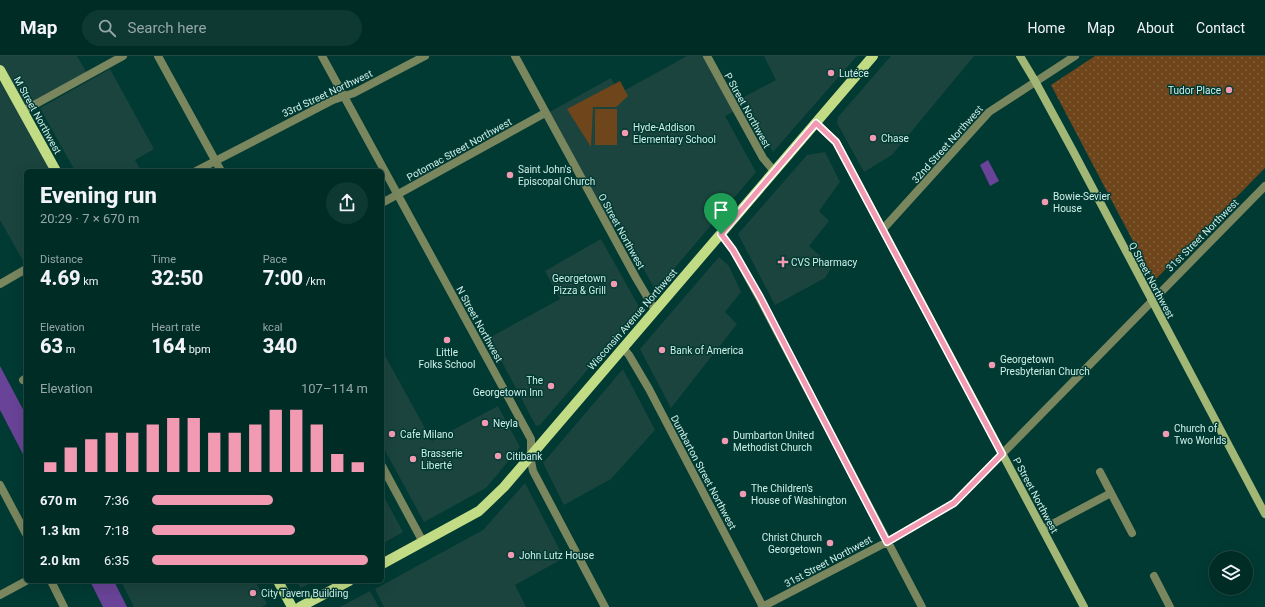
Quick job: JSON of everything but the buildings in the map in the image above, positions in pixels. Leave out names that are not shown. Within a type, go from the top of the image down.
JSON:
[{"type":"main road","name":"Wisconsin Avenue Northwest","points":[[384,563],[474,514],[487,505],[531,456],[873,56]]},
{"type":"main road","name":"Q Street Northwest","points":[[1020,56],[1036,81],[1265,514]]},
{"type":"main road","name":"M Street Northwest","points":[[0,70],[55,169]]},
{"type":"main road","name":"P Street Northwest","points":[[816,123],[836,142],[1084,607]]},
{"type":"main road","points":[[279,583],[292,607]]},
{"type":"main road","points":[[300,607],[345,583]]},
{"type":"street","points":[[23,111],[123,56]]},
{"type":"street","points":[[158,56],[220,169]]},
{"type":"street","name":"N Street Northwest","points":[[322,56],[383,169]]},
{"type":"street","name":"33rd Street Northwest","points":[[200,169],[333,100],[354,93],[425,56]]},
{"type":"street","name":"O Street Northwest","points":[[514,56],[655,310]]},
{"type":"street","name":"P Street Northwest","points":[[707,56],[763,158],[774,171]]},
{"type":"street","name":"32nd Street Northwest","points":[[883,229],[989,112],[1075,56]]},
{"type":"street","name":"Potomac Street Northwest","points":[[384,202],[546,113]]},
{"type":"street","name":"N Street Northwest","points":[[384,171],[531,439],[531,466],[533,471],[605,607]]},
{"type":"street","name":"31st Street Northwest","points":[[763,607],[887,542],[954,503],[1265,186]]},
{"type":"street","points":[[721,234],[733,250],[760,297],[922,607]]},
{"type":"street","points":[[0,284],[24,270]]},
{"type":"street","name":"Dumbarton Street Northwest","points":[[623,348],[629,355],[649,389],[763,607]]},
{"type":"street","points":[[384,470],[423,542]]},
{"type":"street","points":[[1100,472],[1132,533]]},
{"type":"street","points":[[0,485],[24,530]]},
{"type":"street","points":[[1043,529],[1111,493]]},
{"type":"street","points":[[1154,576],[1170,607]]},
{"type":"street","points":[[0,595],[24,582]]},
{"type":"street","points":[[52,583],[64,607]]},
{"type":"shaded area","points":[[0,56],[77,56],[88,75],[23,111],[55,169],[24,169],[24,262],[0,220],[0,83],[5,80],[0,70]]},
{"type":"shaded area","name":"Hyde-Addison Elementary School","points":[[687,56],[707,56],[737,110],[725,116],[756,172],[657,289],[654,288],[620,225],[610,230],[546,114],[611,78],[620,93]]},
{"type":"shaded area","points":[[764,56],[857,56],[773,152],[742,98],[776,80]]},
{"type":"shaded area","points":[[891,56],[974,56],[892,155],[864,172],[837,123],[838,117]]},
{"type":"shaded area","points":[[1095,56],[1265,56],[1265,168],[1154,281],[1051,85]]},
{"type":"shaded area","points":[[110,69],[154,149],[135,160],[140,169],[74,169],[40,108]]},
{"type":"shaded area","points":[[620,81],[628,96],[616,107],[593,107],[591,147],[567,109]]},
{"type":"shaded area","points":[[595,109],[617,109],[617,145],[595,145]]},
{"type":"shaded area","points":[[825,152],[840,182],[819,211],[829,221],[809,246],[832,266],[825,278],[775,305],[738,234],[807,155]]},
{"type":"shaded area","points":[[988,160],[999,181],[990,186],[980,165]]},
{"type":"shaded area","points":[[601,239],[638,305],[638,311],[540,425],[536,426],[489,338],[560,299],[545,271]]},
{"type":"shaded area","points":[[719,257],[729,266],[741,292],[725,312],[737,324],[671,408],[640,349]]},
{"type":"shaded area","points":[[384,354],[432,441],[498,406],[520,447],[486,488],[424,522],[384,449]]},
{"type":"shaded area","points":[[0,366],[24,411],[24,456],[0,410]]},
{"type":"shaded area","points":[[623,369],[655,430],[611,479],[564,505],[543,463]]},
{"type":"shaded area","points":[[525,483],[564,558],[515,585],[526,607],[384,607],[375,589],[483,530]]},
{"type":"shaded area","points":[[384,497],[403,532],[384,543]]},
{"type":"shaded area","points":[[91,583],[115,583],[127,607],[103,607]]},
{"type":"shaded area","points":[[122,583],[256,583],[267,604],[262,607],[134,607]]},
{"type":"shaded area","points":[[297,583],[310,583],[301,588]]},
{"type":"shaded area","points":[[370,591],[379,607],[340,607]]},
{"type":"place","name":"Lutéce","points":[[831,73]]},
{"type":"place","name":"Tudor Place","points":[[1229,90]]},
{"type":"place","name":"Hyde-Addison Elementary School","points":[[625,133]]},
{"type":"place","name":"Chase","points":[[873,138]]},
{"type":"place","name":"Saint John's Episcopal Church","points":[[510,175]]},
{"type":"place","name":"Bowie-Sevier House","points":[[1045,202]]},
{"type":"place","name":"CVS Pharmacy","points":[[783,262]]},
{"type":"place","name":"Georgetown Pizza & Grill","points":[[614,284]]},
{"type":"place","name":"Little Folks School","points":[[447,340]]},
{"type":"place","name":"Bank of America","points":[[662,350]]},
{"type":"place","name":"Georgetown Presbyterian Church","points":[[992,365]]},
{"type":"place","name":"The Georgetown Inn","points":[[551,386]]},
{"type":"place","name":"Neyla","points":[[485,423]]},
{"type":"place","name":"Cafe Milano","points":[[392,434]]},
{"type":"place","name":"Church of Two Worlds","points":[[1166,434]]},
{"type":"place","name":"Dumbarton United Methodist Church","points":[[725,441]]},
{"type":"place","name":"Citibank","points":[[498,456]]},
{"type":"place","name":"Brasserie Liberté","points":[[413,459]]},
{"type":"place","name":"The Children's House of Washington","points":[[743,494]]},
{"type":"place","name":"Christ Church Georgetown","points":[[830,543]]},
{"type":"place","name":"John Lutz House","points":[[511,555]]},
{"type":"place","name":"City Tavern Building","points":[[253,593]]},
{"type":"route","points":[[816,123],[836,142],[1002,454],[954,503],[887,542],[760,297],[733,250],[721,234],[816,123]]}]
